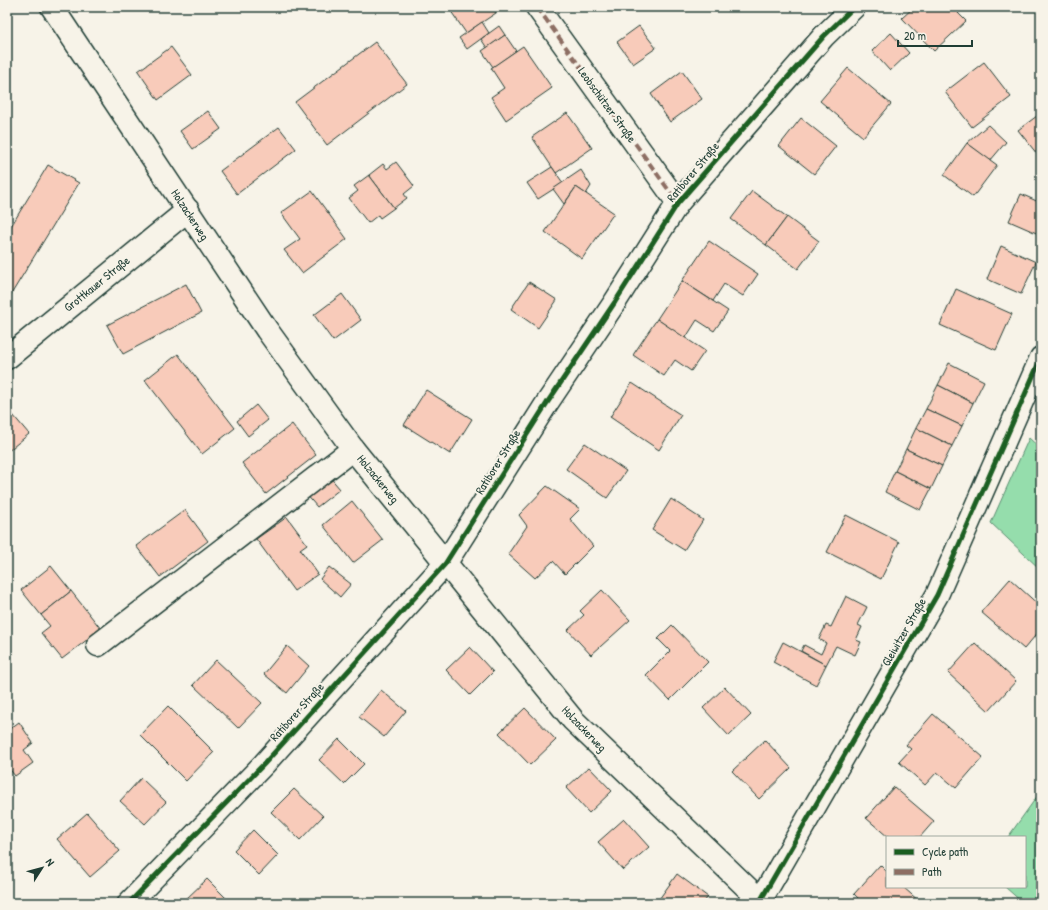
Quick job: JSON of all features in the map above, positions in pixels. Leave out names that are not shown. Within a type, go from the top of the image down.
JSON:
[{"type":"street","name":"Holzackerweg","points":[[52,7],[267,330],[353,449],[573,720],[761,902]]},
{"type":"street","name":"Leobschützer Straße","points":[[537,7],[678,203]]},
{"type":"street","name":"Ratiborer Straße","points":[[129,903],[264,764],[445,564],[547,403],[615,302],[678,203],[824,36],[854,7]]},
{"type":"street","name":"Grottkauer Straße","points":[[7,358],[188,210]]},
{"type":"street","name":"Gleiwitzer Straße","points":[[761,902],[937,594],[1041,358]]},
{"type":"street","points":[[98,645],[353,449]]},
{"type":"green space","points":[[1029,438],[1041,449],[1041,570],[991,523]]},
{"type":"green space","points":[[1041,791],[1041,903],[1023,903],[1006,888],[1026,888],[1026,836],[1009,836]]},
{"type":"building","points":[[448,7],[492,7],[496,13],[466,33]]},
{"type":"building","points":[[914,7],[965,7],[958,13],[966,21],[934,51],[902,18]]},
{"type":"building","points":[[482,22],[489,33],[467,49],[459,38]]},
{"type":"building","points":[[499,26],[505,35],[487,48],[481,39]]},
{"type":"building","points":[[639,26],[656,48],[633,64],[617,42]]},
{"type":"building","points":[[891,33],[909,53],[890,71],[872,51]]},
{"type":"building","points":[[505,35],[516,51],[493,67],[482,51]]},
{"type":"building","points":[[375,42],[407,84],[327,145],[295,102]]},
{"type":"building","points":[[523,46],[552,88],[506,120],[491,97],[504,88],[491,68]]},
{"type":"building","points":[[171,47],[192,75],[158,100],[138,71]]},
{"type":"building","points":[[984,62],[1011,97],[972,127],[945,92]]},
{"type":"building","points":[[848,68],[891,104],[863,137],[820,101]]},
{"type":"building","points":[[682,71],[702,99],[670,122],[651,94]]},
{"type":"building","points":[[208,111],[221,129],[193,149],[180,131]]},
{"type":"building","points":[[567,113],[592,148],[556,173],[532,137]]},
{"type":"building","points":[[1041,113],[1041,159],[1018,130]]},
{"type":"building","points":[[801,118],[836,146],[814,174],[779,146]]},
{"type":"building","points":[[988,125],[1006,142],[990,161],[967,143]]},
{"type":"building","points":[[279,127],[296,149],[237,194],[220,171]]},
{"type":"building","points":[[967,143],[997,165],[973,197],[944,175]]},
{"type":"building","points":[[396,162],[414,186],[404,194],[407,198],[394,208],[369,175],[383,164],[387,169]]},
{"type":"building","points":[[48,165],[79,183],[7,301],[7,233]]},
{"type":"building","points":[[552,167],[563,183],[538,199],[527,183]]},
{"type":"building","points":[[581,170],[591,186],[586,194],[576,187],[564,204],[553,189]]},
{"type":"building","points":[[369,175],[394,208],[380,218],[378,215],[368,223],[349,198],[358,191],[354,186]]},
{"type":"building","points":[[576,187],[614,213],[582,259],[545,232]]},
{"type":"building","points":[[312,191],[347,239],[302,273],[284,250],[300,239],[281,213]]},
{"type":"building","points":[[752,191],[787,217],[766,245],[731,219]]},
{"type":"building","points":[[1021,194],[1041,203],[1041,235],[1009,221]]},
{"type":"building","points":[[787,217],[819,241],[798,269],[766,245]]},
{"type":"building","points":[[709,241],[758,274],[743,296],[724,284],[713,301],[682,281]]},
{"type":"building","points":[[1001,246],[1036,262],[1021,294],[987,279]]},
{"type":"building","points":[[682,281],[728,311],[714,331],[697,320],[685,339],[657,319]]},
{"type":"building","points":[[529,282],[557,300],[538,328],[511,309]]},
{"type":"building","points":[[186,284],[201,313],[123,354],[107,325]]},
{"type":"building","points":[[956,289],[1012,314],[996,350],[940,325]]},
{"type":"building","points":[[342,294],[361,320],[333,341],[314,315]]},
{"type":"building","points":[[657,319],[705,351],[691,371],[675,360],[664,376],[633,355]]},
{"type":"building","points":[[178,354],[235,428],[202,454],[145,380]]},
{"type":"building","points":[[949,363],[984,381],[973,403],[938,385]]},
{"type":"building","points":[[632,383],[681,415],[659,450],[610,417]]},
{"type":"building","points":[[938,385],[973,403],[962,426],[926,409]]},
{"type":"building","points":[[426,390],[472,419],[450,454],[404,425]]},
{"type":"building","points":[[256,405],[268,420],[248,436],[237,421]]},
{"type":"building","points":[[7,408],[29,434],[7,452]]},
{"type":"building","points":[[926,409],[962,426],[952,446],[916,428]]},
{"type":"building","points":[[292,424],[316,455],[266,494],[242,463]]},
{"type":"building","points":[[916,428],[952,446],[942,466],[906,449]]},
{"type":"building","points":[[585,443],[626,471],[607,498],[566,469]]},
{"type":"building","points":[[906,449],[942,466],[931,489],[895,471]]},
{"type":"building","points":[[895,471],[931,489],[920,510],[885,492]]},
{"type":"building","points":[[329,476],[340,489],[317,507],[306,494]]},
{"type":"building","points":[[547,486],[580,509],[570,519],[593,546],[565,574],[553,561],[535,578],[508,554],[527,526],[519,515]]},
{"type":"building","points":[[671,499],[703,520],[684,550],[652,530]]},
{"type":"building","points":[[352,501],[383,540],[353,563],[323,525]]},
{"type":"building","points":[[185,510],[208,541],[160,577],[136,546]]},
{"type":"building","points":[[846,515],[899,542],[881,579],[827,552]]},
{"type":"building","points":[[287,517],[307,544],[300,549],[318,574],[294,591],[256,539]]},
{"type":"building","points":[[51,566],[71,591],[41,615],[21,590]]},
{"type":"building","points":[[329,567],[351,584],[340,597],[320,579]]},
{"type":"building","points":[[1010,579],[1041,607],[1041,629],[1024,649],[981,612]]},
{"type":"building","points":[[602,590],[630,620],[591,655],[568,630],[584,615],[580,611]]},
{"type":"building","points":[[71,591],[101,629],[62,659],[41,633],[50,626],[41,615]]},
{"type":"building","points":[[846,596],[867,607],[858,625],[862,627],[856,640],[861,642],[855,655],[836,646],[826,665],[801,651],[804,645],[821,654],[826,643],[819,639],[826,625],[831,627]]},
{"type":"building","points":[[672,625],[708,662],[670,700],[646,675],[670,651],[658,639]]},
{"type":"building","points":[[783,642],[826,665],[816,685],[773,662]]},
{"type":"building","points":[[975,643],[1016,681],[989,711],[948,673]]},
{"type":"building","points":[[287,646],[309,666],[287,693],[264,674]]},
{"type":"building","points":[[470,647],[493,672],[470,695],[446,670]]},
{"type":"building","points":[[216,660],[262,703],[238,728],[193,685]]},
{"type":"building","points":[[725,687],[751,715],[729,736],[703,708]]},
{"type":"building","points":[[381,690],[406,711],[384,737],[359,717]]},
{"type":"building","points":[[168,706],[214,752],[186,781],[140,735]]},
{"type":"building","points":[[525,708],[556,740],[530,765],[499,733]]},
{"type":"building","points":[[933,714],[983,757],[956,788],[937,772],[925,785],[899,762],[911,749],[906,745]]},
{"type":"building","points":[[19,722],[33,743],[24,750],[33,763],[15,776],[7,766],[7,731]]},
{"type":"building","points":[[339,739],[364,764],[344,784],[319,760]]},
{"type":"building","points":[[765,740],[791,768],[759,799],[732,771]]},
{"type":"building","points":[[589,767],[612,791],[589,813],[566,788]]},
{"type":"building","points":[[141,778],[166,802],[145,824],[120,801]]},
{"type":"building","points":[[894,787],[934,821],[921,836],[887,836],[866,818]]},
{"type":"building","points":[[294,789],[323,816],[300,840],[271,812]]},
{"type":"building","points":[[87,813],[120,851],[90,877],[57,839]]},
{"type":"building","points":[[624,819],[649,847],[623,870],[598,842]]},
{"type":"building","points":[[253,830],[278,855],[259,875],[234,850]]},
{"type":"building","points":[[880,865],[886,871],[886,888],[904,888],[920,902],[863,903],[854,894]]},
{"type":"building","points":[[677,874],[708,897],[703,903],[657,902]]},
{"type":"building","points":[[207,879],[231,903],[188,903],[185,900]]},
{"type":"marked path","points":[[537,7],[678,203]]},
{"type":"cycle path","points":[[129,903],[264,764],[445,564],[547,403],[615,302],[678,203],[824,36],[854,7]]},
{"type":"cycle path","points":[[759,903],[937,595],[1041,358]]}]
